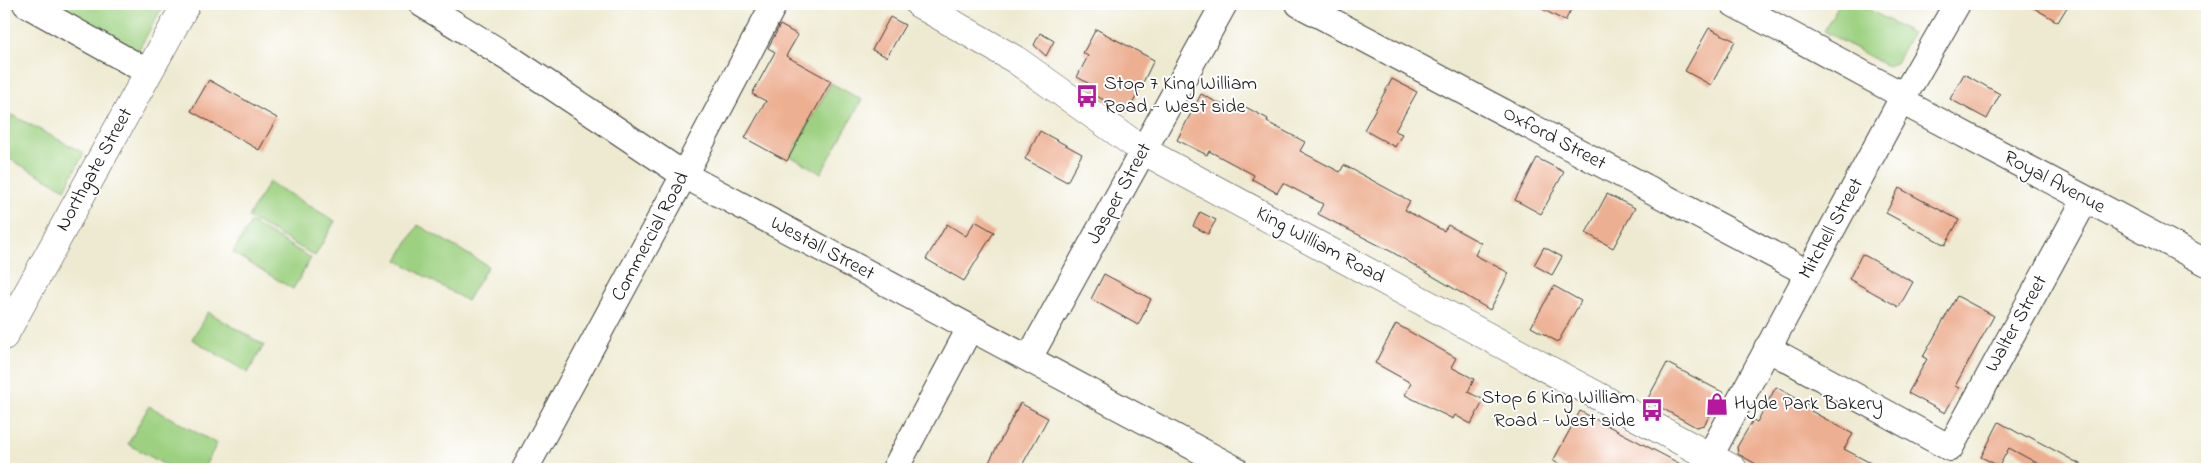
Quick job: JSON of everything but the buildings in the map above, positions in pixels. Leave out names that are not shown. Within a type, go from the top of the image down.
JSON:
[{"type":"main road","name":"Northgate Street","points":[[4,336],[186,4]]},
{"type":"main road","name":"King William Road","points":[[919,4],[1016,60],[1144,151],[1715,465]]},
{"type":"street","points":[[26,4],[148,72]]},
{"type":"street","name":"Westall Street","points":[[422,4],[511,59],[684,175],[1236,469]]},
{"type":"street","name":"Commercial Road","points":[[525,469],[774,4]]},
{"type":"street","name":"Jasper Street","points":[[1029,358],[1224,4]]},
{"type":"street","name":"Oxford Street","points":[[1299,4],[1808,273]]},
{"type":"street","name":"Royal Avenue","points":[[1734,4],[2085,200],[2207,263]]},
{"type":"street","name":"Mitchell Street","points":[[1715,465],[1767,348],[1903,98],[1957,4]]},
{"type":"street","name":"Walter Street","points":[[1767,348],[1950,448],[2085,200]]},
{"type":"street","points":[[895,469],[970,328]]},
{"type":"green space","points":[[52,4],[164,4],[138,51]]},
{"type":"green space","points":[[1839,4],[1859,4],[1912,33],[1896,63],[1887,66],[1824,31]]},
{"type":"green space","points":[[831,83],[862,100],[821,173],[790,156]]},
{"type":"green space","points":[[12,115],[84,153],[65,189],[4,156],[4,130]]},
{"type":"green space","points":[[269,182],[335,221],[315,256],[248,217]]},
{"type":"green space","points":[[251,222],[311,258],[293,289],[233,253]]},
{"type":"green space","points":[[418,225],[488,266],[467,301],[397,260]]},
{"type":"green space","points":[[208,312],[264,345],[248,373],[192,339]]},
{"type":"green space","points":[[149,406],[217,444],[203,469],[172,469],[128,444]]},
{"type":"place","name":"Stop 7 King William Road - West side","points":[[1087,96]]},
{"type":"place","name":"Hyde Park Bakery","points":[[1717,404]]},
{"type":"place","name":"Stop 6 King William Road - West side","points":[[1652,410]]}]
